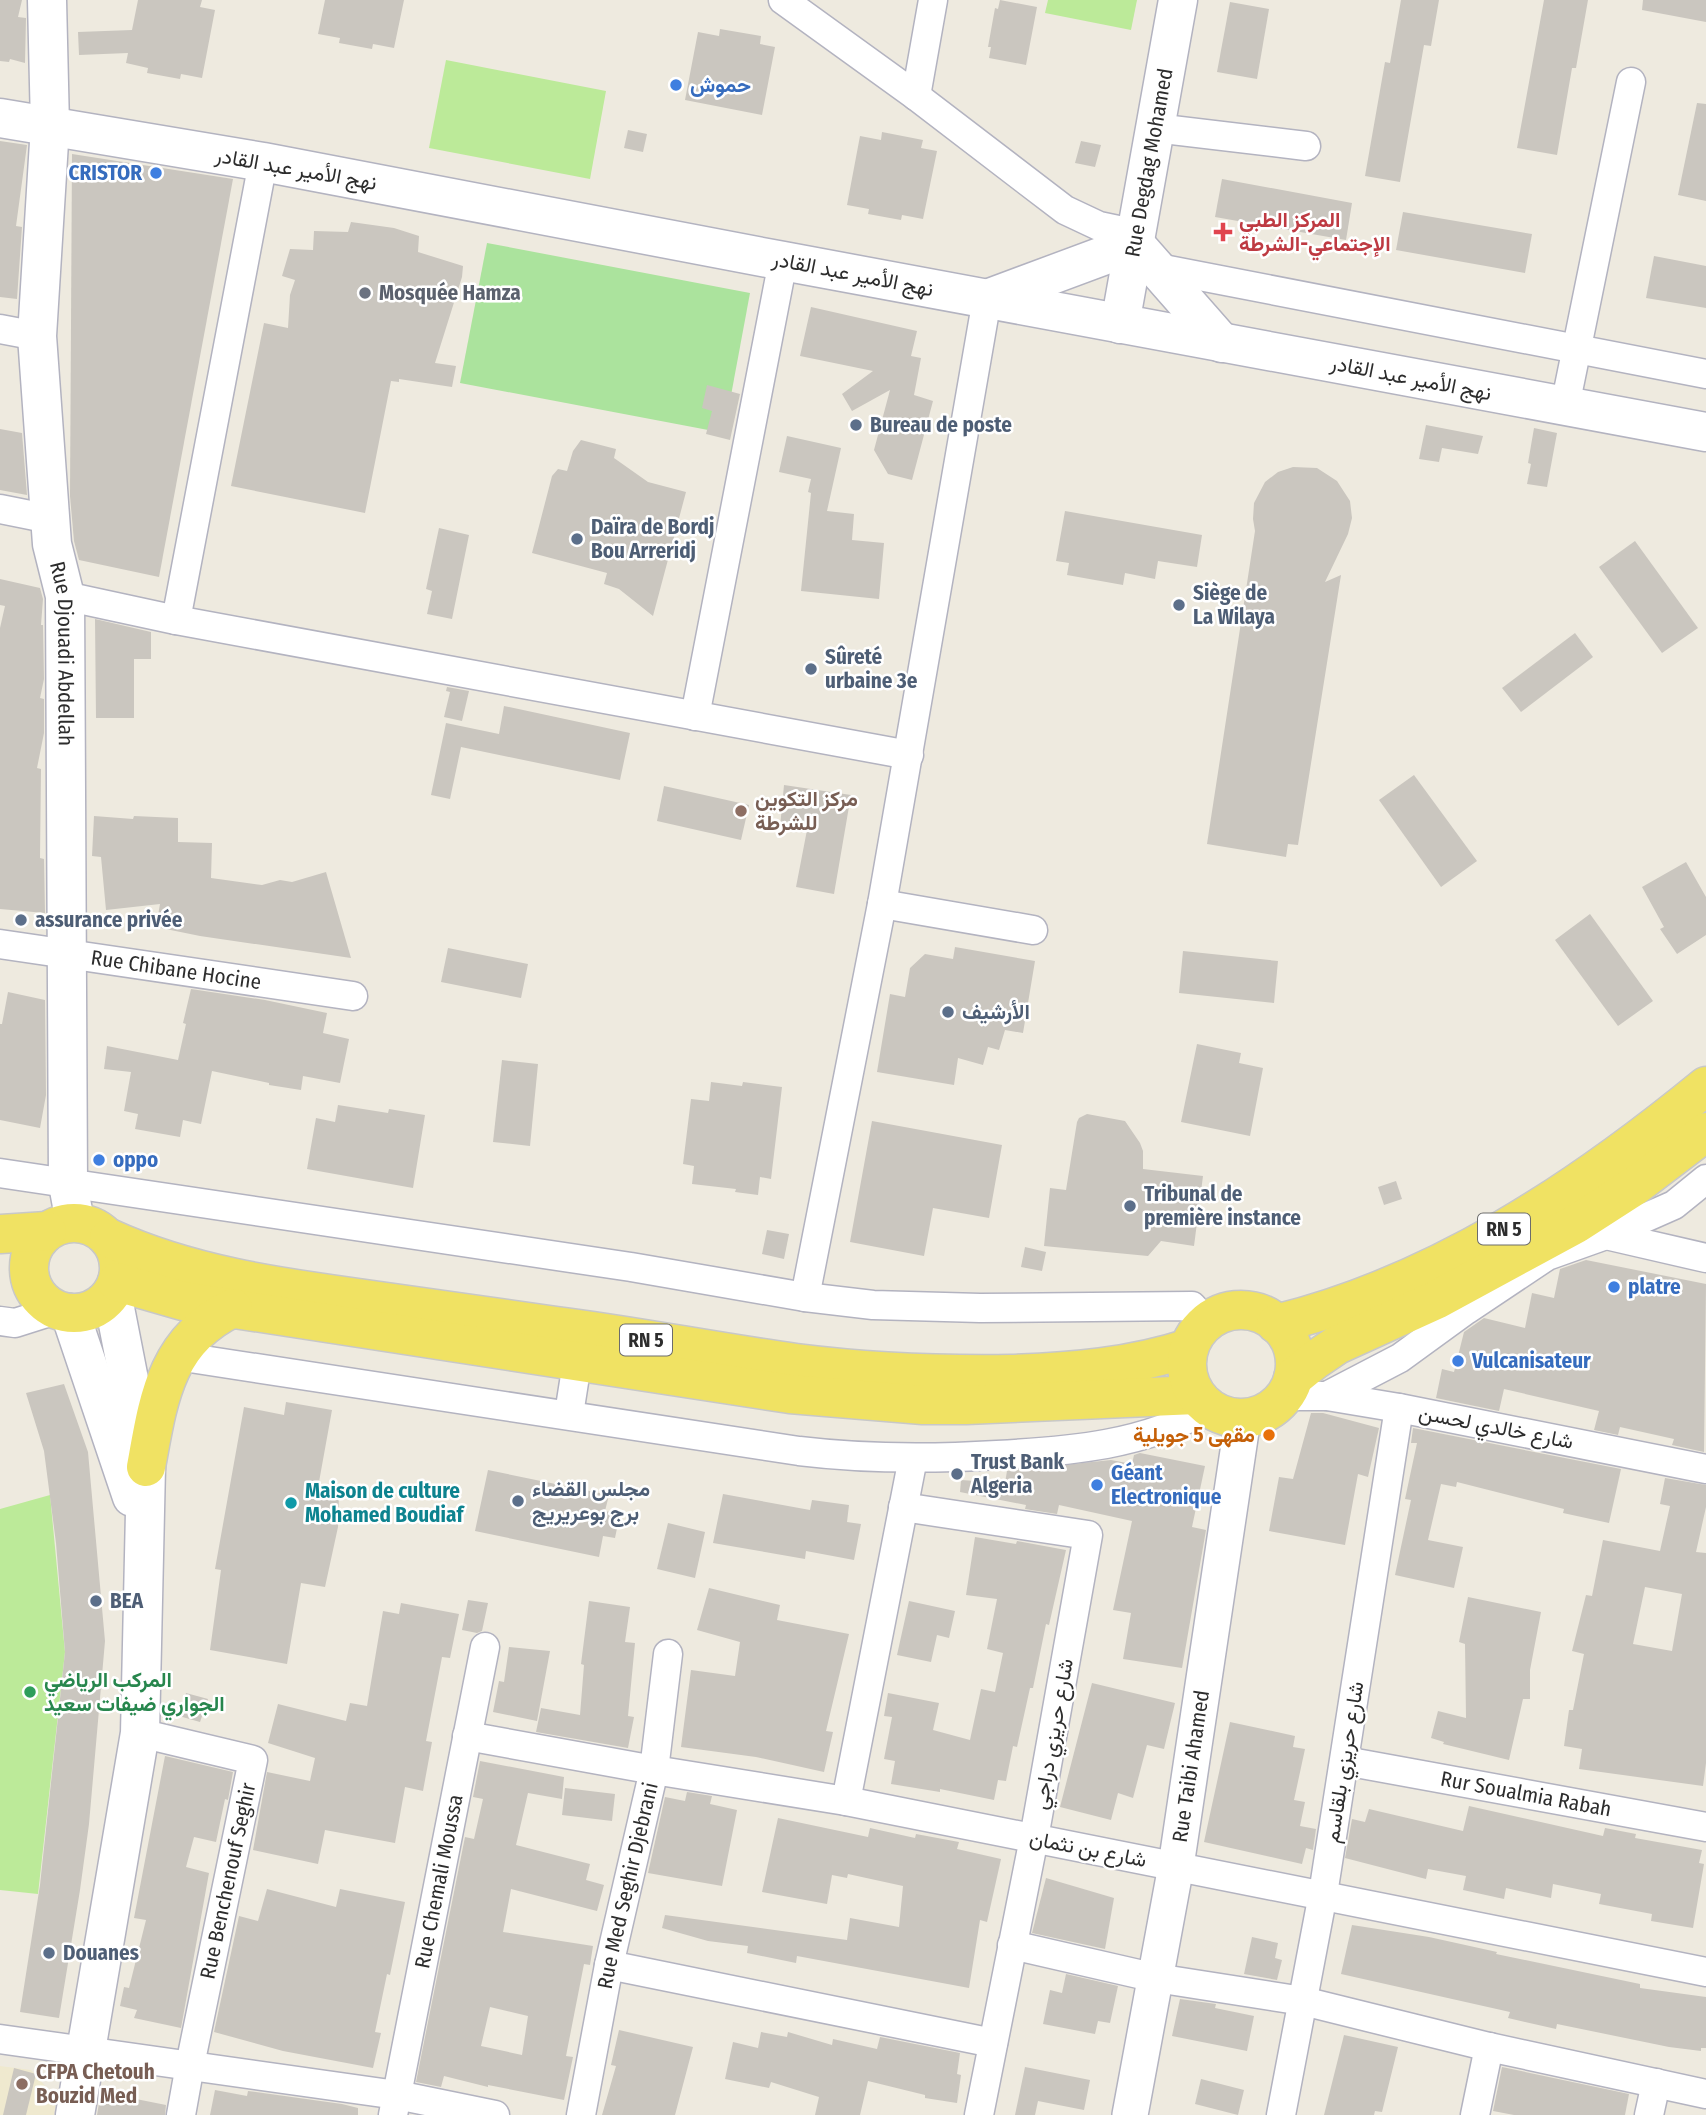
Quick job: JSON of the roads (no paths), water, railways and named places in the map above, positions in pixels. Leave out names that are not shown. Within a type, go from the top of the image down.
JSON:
[{"type":"main road","name":"Rue Degdag Mohamed","points":[[1120,324],[1142,248],[1155,128],[1178,0]]},
{"type":"main road","name":"Rue Djouadi Abdellah","points":[[50,1],[50,126],[37,336],[52,544],[65,596],[68,1184],[61,1226]]},
{"type":"main road","name":"نهج الأمير عبد القادر","points":[[0,118],[263,162],[1706,432]]},
{"type":"main road","points":[[986,299],[1142,248],[1222,343]]},
{"type":"main road","name":"RN 5","points":[[1276,1324],[1315,1314],[1384,1289],[1493,1236],[1576,1184],[1706,1086]]},
{"type":"main road","name":"RN 5","points":[[1289,1387],[1337,1345],[1436,1300],[1576,1224],[1635,1186],[1706,1132]]},
{"type":"main road","points":[[0,1234],[88,1224],[109,1238],[119,1259],[115,1288],[146,1467]]},
{"type":"main road","points":[[61,1226],[37,1241],[31,1253],[31,1282],[54,1306],[143,1525]]},
{"type":"main road","name":"RN 5","points":[[109,1238],[163,1261],[244,1280],[580,1346],[790,1394],[923,1405],[1216,1407]]},
{"type":"main road","points":[[0,1275],[54,1306],[94,1309],[115,1288]]},
{"type":"main road","name":"RN 5","points":[[115,1288],[233,1308],[580,1346],[923,1373],[1028,1373],[1098,1369],[1135,1363],[1198,1335]]},
{"type":"main road","points":[[75,2115],[140,1734],[146,1467],[159,1402],[177,1356],[198,1330],[233,1308]]},
{"type":"main road","points":[[1241,1310],[1263,1315],[1276,1324],[1293,1349],[1295,1363],[1289,1387],[1263,1414],[1216,1407],[1187,1372],[1198,1335],[1226,1312],[1241,1310]]},
{"type":"street","points":[[783,0],[916,96],[1065,210],[1142,248],[1575,349],[1706,374]]},
{"type":"street","points":[[916,96],[933,0]]},
{"type":"street","points":[[1565,406],[1632,82]]},
{"type":"street","points":[[1155,128],[1306,146]]},
{"type":"street","points":[[176,620],[263,162]]},
{"type":"street","points":[[695,716],[783,261]]},
{"type":"street","points":[[805,1297],[882,904],[986,299]]},
{"type":"street","points":[[0,329],[37,336]]},
{"type":"street","points":[[0,509],[50,519]]},
{"type":"street","points":[[65,596],[176,620],[909,755]]},
{"type":"street","points":[[882,904],[1033,930]]},
{"type":"street","name":"Rue Chibane Hocine","points":[[0,944],[353,996]]},
{"type":"street","points":[[0,1173],[617,1265],[805,1297],[873,1305],[980,1308],[1192,1306],[1198,1335]]},
{"type":"street","points":[[1327,1396],[1400,1359],[1466,1310],[1547,1256],[1606,1235],[1674,1205],[1706,1179]]},
{"type":"street","points":[[1606,1235],[1706,1258]]},
{"type":"street","points":[[0,1321],[15,1323],[54,1306]]},
{"type":"street","points":[[569,1414],[580,1346]]},
{"type":"street","points":[[177,1356],[799,1451],[862,1457],[913,1458],[1049,1452],[1111,1443],[1165,1430],[1216,1407]]},
{"type":"street","name":"شارع خالدي لحسن","points":[[1289,1387],[1706,1469]]},
{"type":"street","name":"Rue Taibi Ahamed","points":[[1130,2115],[1176,1866],[1216,1407]]},
{"type":"street","name":"شارع حريزي بلقاسم","points":[[1281,2115],[1323,1894],[1399,1408]]},
{"type":"street","points":[[846,1801],[913,1458]]},
{"type":"street","name":"شارع حريزي دراجي","points":[[903,1507],[1088,1535],[1034,1838],[979,2115]]},
{"type":"street","name":"Rue Chemali Moussa","points":[[395,2105],[485,1647]]},
{"type":"street","name":"Rue Med Seghir Djebrani","points":[[581,2115],[609,1965],[654,1770],[667,1654]]},
{"type":"street","name":"Rue Benchenouf Seghir","points":[[140,1734],[253,1760],[181,2115]]},
{"type":"street","name":"شارع بن نثمان","points":[[467,1736],[846,1801],[1706,1972]]},
{"type":"street","name":"Rur Soualmia Rabah","points":[[1345,1761],[1706,1827]]},
{"type":"street","points":[[1012,1945],[1156,1978],[1303,2001],[1489,2047],[1706,2094]]},
{"type":"street","points":[[609,1965],[993,2043]]},
{"type":"street","points":[[0,2039],[190,2064],[395,2105],[495,2115]]},
{"type":"street","points":[[1475,2115],[1489,2047]]},
{"type":"street","points":[[1649,2115],[1656,2083]]},
{"type":"place","name":"حموش","points":[[676,85]]},
{"type":"place","name":"CRISTOR","points":[[156,173]]},
{"type":"place","name":"المركز الطبي الإجتماعي-الشرطة","points":[[1223,232]]},
{"type":"place","name":"Mosquée Hamza","points":[[365,293]]},
{"type":"place","name":"Bureau de poste","points":[[856,425]]},
{"type":"place","name":"Daïra de Bordj Bou Arreridj","points":[[577,539]]},
{"type":"place","name":"Siège de La Wilaya","points":[[1179,605]]},
{"type":"place","name":"Sûreté urbaine 3e","points":[[811,669]]},
{"type":"place","name":"مركز التكوين للشرطة","points":[[741,811]]},
{"type":"place","name":"assurance privée","points":[[21,920]]},
{"type":"place","name":"الأرشيف","points":[[948,1012]]},
{"type":"place","name":"oppo","points":[[99,1160]]},
{"type":"place","name":"Tribunal de première instance","points":[[1130,1206]]},
{"type":"place","name":"platre","points":[[1614,1287]]},
{"type":"place","name":"Vulcanisateur","points":[[1458,1361]]},
{"type":"place","name":"مقهى 5 جويلية","points":[[1269,1435]]},
{"type":"place","name":"Trust Bank Algeria","points":[[957,1474]]},
{"type":"place","name":"Géant Electronique","points":[[1097,1485]]},
{"type":"place","name":"مجلس القضاء برج بوعريريج","points":[[518,1501]]},
{"type":"place","name":"Maison de culture Mohamed Boudiaf","points":[[291,1503]]},
{"type":"place","name":"BEA","points":[[96,1601]]},
{"type":"place","name":"المركب الرياضي الجواري ضيفات سعيد","points":[[30,1692]]},
{"type":"place","name":"Douanes","points":[[49,1953]]},
{"type":"place","name":"CFPA Chetouh Bouzid Med","points":[[22,2084]]}]
